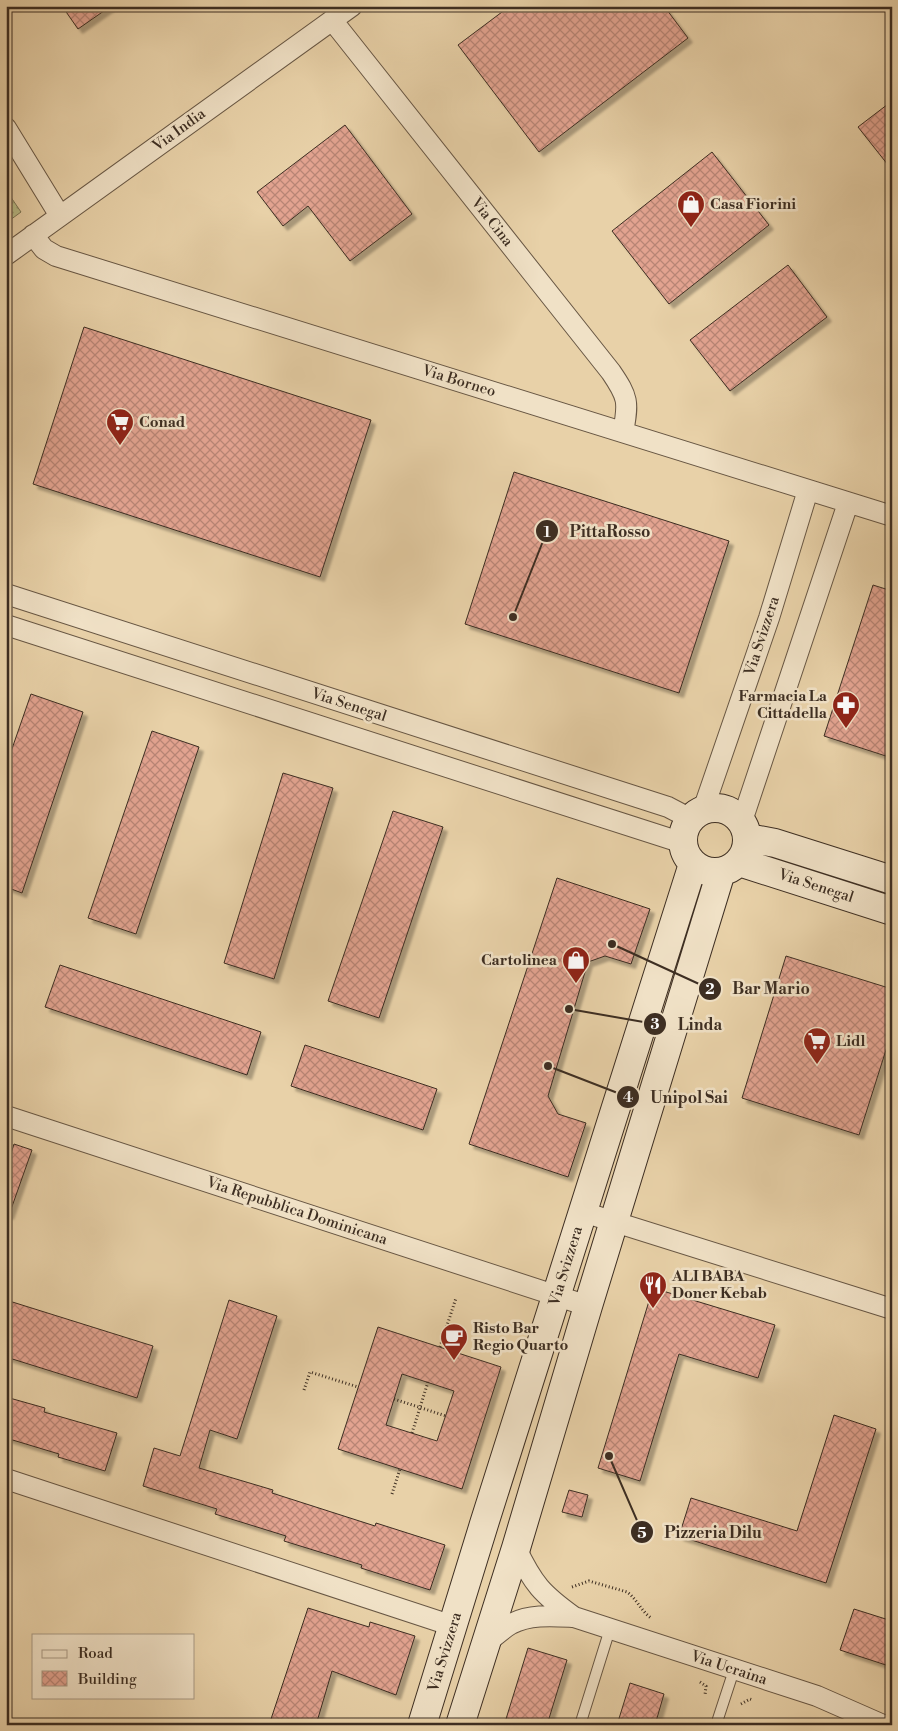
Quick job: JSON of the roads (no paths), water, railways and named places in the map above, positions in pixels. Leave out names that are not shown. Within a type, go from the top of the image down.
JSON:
[{"type":"main road","points":[[714,807],[734,813],[738,848],[706,871],[693,834],[714,807]]},
{"type":"main road","name":"Via Svizzera","points":[[666,1000],[693,834]]},
{"type":"main road","name":"Via Senegal","points":[[738,848],[775,843],[892,880]]},
{"type":"main road","name":"Via Svizzera","points":[[422,1725],[583,1212],[632,1109],[666,1000],[738,848]]},
{"type":"main road","name":"Via Senegal","points":[[738,848],[892,910]]},
{"type":"main road","name":"Via Svizzera","points":[[460,1725],[615,1221],[632,1109]]},
{"type":"street","name":"Via India","points":[[6,255],[352,6]]},
{"type":"street","name":"Via Cina","points":[[332,20],[621,386],[627,399],[623,432]]},
{"type":"street","points":[[6,128],[60,216]]},
{"type":"street","name":"Via Borneo","points":[[32,236],[44,249],[56,256],[892,516]]},
{"type":"street","name":"Via Svizzera","points":[[693,834],[769,618],[808,490]]},
{"type":"street","name":"Via Svizzera","points":[[738,848],[848,503]]},
{"type":"street","name":"Via Senegal","points":[[6,594],[668,807],[693,834]]},
{"type":"street","name":"Via Senegal","points":[[6,626],[693,834]]},
{"type":"street","name":"Via Repubblica Dominicana","points":[[6,1116],[588,1306]]},
{"type":"street","points":[[583,1212],[892,1309]]},
{"type":"street","points":[[6,1478],[453,1626]]},
{"type":"street","name":"Via Ucraina","points":[[516,1548],[525,1567],[540,1590],[550,1600],[574,1617]]},
{"type":"street","name":"Via Ucraina","points":[[485,1644],[510,1624],[523,1620],[538,1616],[574,1617],[817,1696],[882,1725]]},
{"type":"lane","points":[[580,1725],[610,1629]]},
{"type":"lane","points":[[716,1725],[734,1670]]},
{"type":"place","name":"Casa Fiorini","points":[[691,228]]},
{"type":"place","name":"Conad","points":[[120,446]]},
{"type":"place","name":"PittaRosso","points":[[513,617]]},
{"type":"place","name":"Farmacia La Cittadella","points":[[846,729]]},
{"type":"place","name":"Bar Mario","points":[[612,944]]},
{"type":"place","name":"Cartolinea","points":[[576,984]]},
{"type":"place","name":"Linda","points":[[569,1009]]},
{"type":"place","name":"Lidl","points":[[817,1065]]},
{"type":"place","name":"Unipol Sai","points":[[548,1066]]},
{"type":"place","name":"ALI BABA Doner Kebab","points":[[653,1309]]},
{"type":"place","name":"Risto Bar Regio Quarto","points":[[454,1361]]},
{"type":"place","name":"Pizzeria Dilu","points":[[609,1456]]}]
